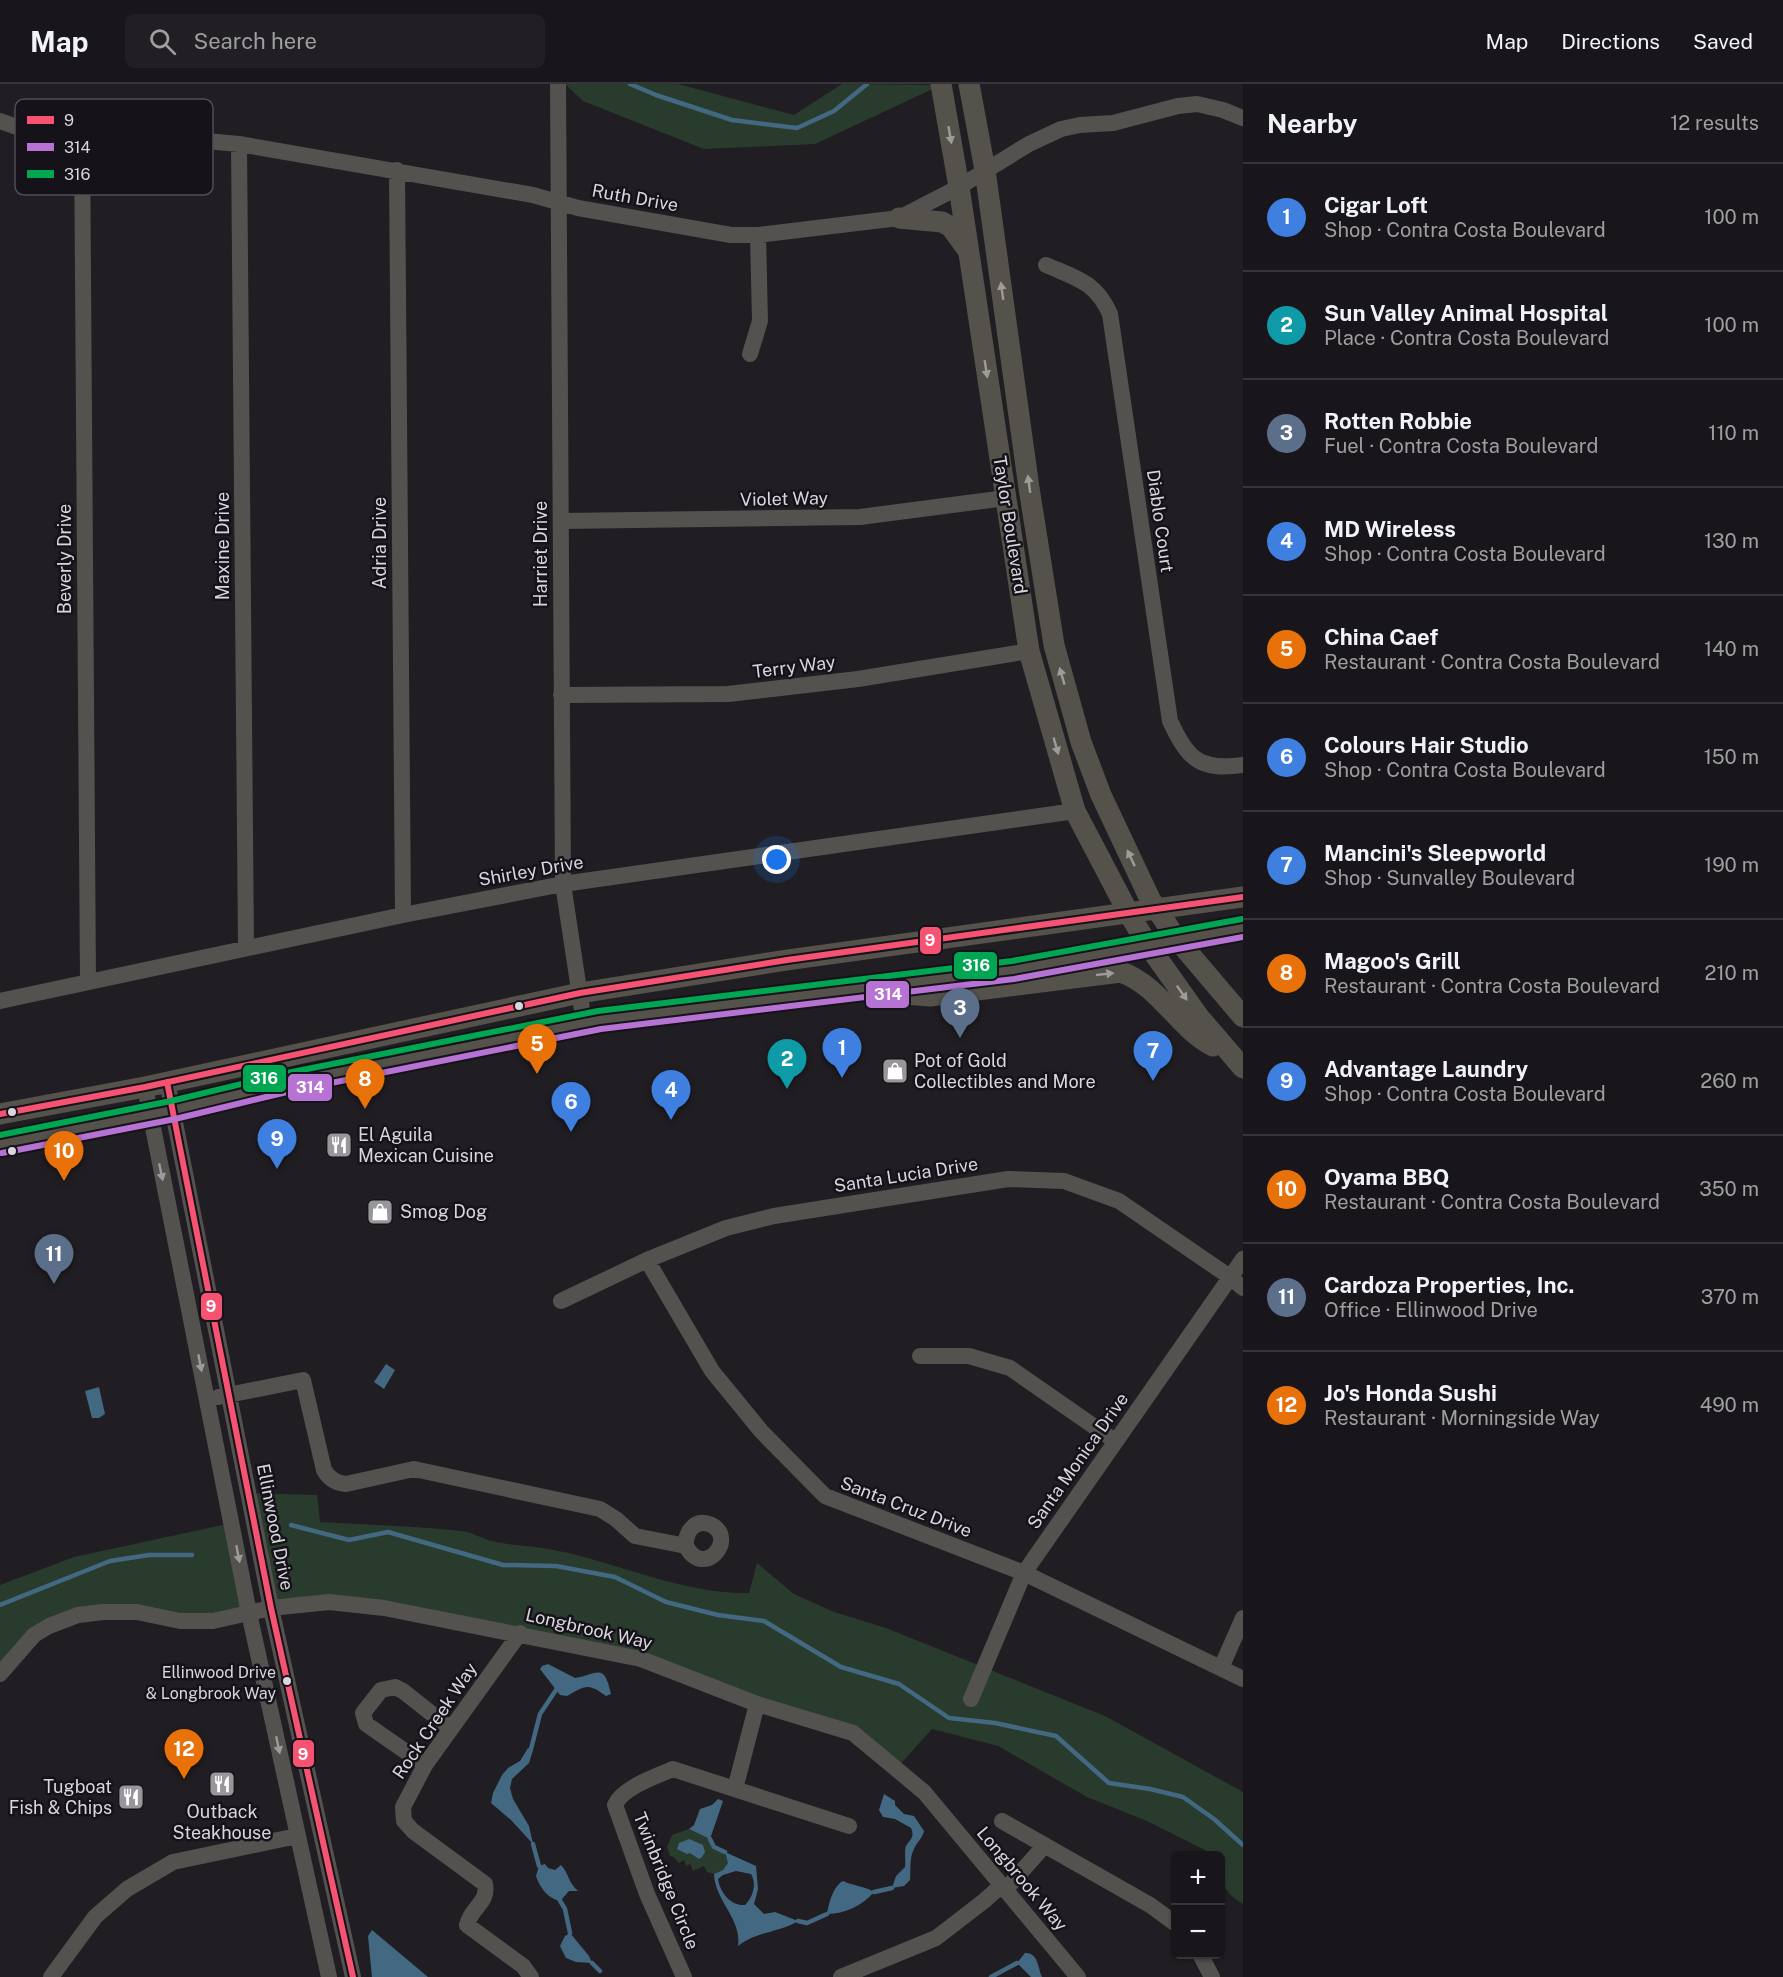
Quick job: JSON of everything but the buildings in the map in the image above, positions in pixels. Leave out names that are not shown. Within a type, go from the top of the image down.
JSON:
[{"type":"main road","name":"Taylor Boulevard","points":[[940,84],[959,187],[1029,651],[1075,811],[1129,914],[1148,945],[1199,1017],[1238,1062]]},
{"type":"main road","name":"Taylor Boulevard","points":[[969,84],[985,171],[1029,488],[1054,645],[1081,742],[1101,795],[1150,899],[1176,938],[1243,1017]]},
{"type":"main road","points":[[899,218],[942,222],[951,227],[968,251]]},
{"type":"main road","points":[[0,1114],[145,1087],[580,993],[786,960],[1243,897]]},
{"type":"main road","points":[[0,1144],[150,1115],[289,1082],[584,1023],[1022,969],[1176,938],[1243,928]]},
{"type":"main road","points":[[882,986],[904,994],[930,996],[1121,972],[1147,986],[1200,1039],[1238,1062]]},
{"type":"street","name":"Harriet Drive","points":[[558,84],[563,884],[584,1023]]},
{"type":"street","name":"Ruth Drive","points":[[213,142],[397,170],[533,195],[578,208],[731,235],[758,235],[899,218],[959,187],[1029,144],[1061,129],[1113,123],[1178,106],[1197,104],[1223,110],[1243,118]]},
{"type":"street","name":"Ruth Drive","points":[[0,121],[15,126]]},
{"type":"street","name":"Maxine Drive","points":[[239,144],[246,947]]},
{"type":"street","name":"Adria Drive","points":[[397,170],[403,915]]},
{"type":"street","name":"Beverly Drive","points":[[82,195],[88,981]]},
{"type":"street","points":[[750,354],[760,321],[758,235]]},
{"type":"street","name":"Diablo Court","points":[[1046,265],[1093,288],[1104,298],[1110,314],[1170,721],[1181,746],[1196,760],[1211,767],[1243,765]]},
{"type":"street","name":"Violet Way","points":[[561,521],[860,517],[1006,498]]},
{"type":"street","name":"Terry Way","points":[[561,695],[728,694],[858,679],[1029,651]]},
{"type":"street","name":"Shirley Drive","points":[[0,1001],[246,947],[563,884],[1075,811]]},
{"type":"street","name":"Ellinwood Drive","points":[[167,1082],[271,1608],[353,1977]]},
{"type":"street","points":[[145,1087],[249,1614],[328,1977]]},
{"type":"street","name":"Santa Lucia Drive","points":[[561,1301],[647,1260],[726,1228],[774,1216],[1008,1179],[1064,1181],[1119,1201],[1230,1276],[1243,1288]]},
{"type":"street","name":"Santa Monica Drive","points":[[971,1699],[1024,1573],[1243,1259]]},
{"type":"street","name":"Santa Cruz Drive","points":[[647,1260],[712,1371],[761,1431],[825,1496],[1024,1573],[1243,1679]]},
{"type":"street","points":[[920,1356],[969,1356],[1010,1368],[1115,1441]]},
{"type":"street","points":[[207,1399],[303,1380],[324,1470],[331,1479],[338,1483],[346,1484],[414,1469],[600,1509],[616,1519],[635,1536],[686,1546]]},
{"type":"street","name":"Longbrook Way","points":[[0,1674],[34,1635],[49,1626],[78,1616],[103,1611],[137,1612],[180,1621],[213,1621],[271,1608],[329,1602],[384,1608],[520,1633],[641,1659],[757,1704],[853,1733],[924,1792],[1078,1977]]},
{"type":"street","points":[[1221,1668],[1243,1618]]},
{"type":"street","name":"Rock Creek Way","points":[[520,1633],[425,1765],[403,1807],[404,1821],[413,1831],[485,1884],[487,1892],[469,1917],[468,1925],[523,1966],[531,1977]]},
{"type":"street","points":[[425,1765],[366,1724],[363,1713],[381,1690],[395,1687],[403,1690],[451,1729]]},
{"type":"street","points":[[735,1789],[757,1704]]},
{"type":"street","name":"Twinbridge Circle","points":[[684,1977],[647,1894],[615,1805],[618,1797],[652,1777],[673,1769],[849,1826]]},
{"type":"street","points":[[1002,1821],[1150,1905],[1171,1920]]},
{"type":"street","points":[[55,1975],[95,1917],[127,1889],[173,1862],[297,1836]]},
{"type":"street","points":[[841,1977],[936,1938],[1004,1887],[1045,1845]]},
{"type":"street","points":[[1203,1959],[1212,1977]]},
{"type":"green space","points":[[565,84],[678,84],[794,115],[842,84],[941,85],[815,144],[704,149],[583,101]]},
{"type":"green space","points":[[249,1493],[317,1495],[320,1522],[465,1532],[492,1541],[579,1556],[699,1589],[749,1593],[757,1563],[794,1594],[834,1612],[886,1628],[1105,1716],[1243,1792],[1243,1904],[1230,1894],[1225,1886],[1225,1851],[1207,1851],[1147,1821],[1087,1797],[998,1746],[932,1729],[896,1769],[853,1733],[641,1659],[384,1608],[271,1608]]},
{"type":"green space","points":[[232,1523],[249,1613],[213,1621],[137,1612],[49,1626],[0,1674],[0,1585],[74,1557]]},
{"type":"green space","points":[[689,1829],[710,1839],[714,1847],[725,1852],[728,1863],[723,1870],[714,1874],[707,1872],[704,1866],[693,1871],[690,1864],[686,1866],[684,1860],[679,1863],[670,1856],[667,1847],[672,1835]]},
{"type":"water","points":[[386,1364],[395,1370],[384,1389],[374,1382]]},
{"type":"water","points":[[99,1387],[105,1414],[99,1418],[92,1418],[85,1391]]},
{"type":"water","points":[[548,1664],[575,1678],[599,1672],[606,1677],[611,1694],[606,1696],[586,1687],[567,1696],[560,1695],[540,1669]]},
{"type":"water","points":[[528,1748],[533,1750],[529,1763],[512,1779],[510,1788],[513,1799],[529,1826],[533,1844],[511,1820],[491,1803],[502,1775],[508,1768],[520,1761]]},
{"type":"water","points":[[884,1794],[895,1801],[895,1805],[904,1814],[914,1816],[924,1831],[912,1853],[910,1880],[904,1886],[892,1888],[896,1876],[905,1867],[905,1848],[912,1834],[911,1828],[895,1819],[883,1817],[879,1810]]},
{"type":"water","points":[[718,1799],[723,1801],[710,1839],[689,1829],[694,1825],[700,1809],[712,1805]]},
{"type":"water","points":[[689,1839],[703,1845],[705,1852],[699,1859],[677,1849],[679,1843]]},
{"type":"water","points":[[725,1852],[756,1866],[758,1889],[754,1904],[764,1914],[775,1912],[798,1921],[752,1937],[738,1946],[736,1927],[715,1884],[714,1874],[723,1870],[728,1863]],"holes":[[[736,1871],[751,1874],[754,1882],[753,1890],[745,1905],[730,1901],[721,1889],[718,1879]]]},
{"type":"water","points":[[545,1864],[548,1868],[555,1870],[561,1865],[578,1891],[569,1891],[562,1899],[556,1900],[549,1896],[541,1887],[536,1876],[539,1866]]},
{"type":"water","points":[[843,1881],[874,1892],[853,1908],[827,1914],[834,1891]]},
{"type":"water","points":[[372,1930],[428,1977],[372,1977],[368,1936]]},
{"type":"water","points":[[570,1933],[592,1963],[576,1962],[566,1958],[560,1946],[565,1936]]},
{"type":"water","points":[[1025,1953],[1033,1955],[1042,1977],[1031,1977],[1017,1963]]},
{"type":"waterway","points":[[630,84],[732,120],[797,128],[834,111],[867,84]]},
{"type":"waterway","points":[[291,1525],[349,1540],[388,1532],[503,1565],[556,1566],[615,1577],[666,1602],[718,1615],[764,1621],[841,1667],[899,1684],[949,1718],[995,1723],[1056,1736],[1109,1783],[1183,1797],[1214,1819],[1243,1845]]},
{"type":"waterway","points":[[0,1605],[110,1561],[149,1555],[192,1555]]},
{"type":"waterway","points":[[531,1749],[540,1714],[556,1690]]},
{"type":"waterway","points":[[710,1839],[714,1847],[725,1852]]},
{"type":"waterway","points":[[533,1844],[539,1866]]},
{"type":"waterway","points":[[874,1892],[892,1888]]},
{"type":"waterway","points":[[559,1899],[565,1909],[570,1933]]},
{"type":"waterway","points":[[798,1921],[807,1923],[827,1914]]},
{"type":"waterway","points":[[592,1963],[600,1971]]},
{"type":"waterway","points":[[991,1977],[1017,1963]]},
{"type":"transit line","name":"9","points":[[0,1114],[145,1087],[580,993],[787,960],[1243,897]]},
{"type":"transit line","name":"316","points":[[0,1135],[171,1101],[287,1073],[598,1011],[1012,961],[1242,919]]},
{"type":"transit line","name":"314","points":[[2,1153],[175,1119],[291,1091],[601,1029],[1014,979],[1243,937]]},
{"type":"transit line","name":"9","points":[[167,1082],[271,1608],[353,1977]]},
{"type":"place","name":"Rotten Robbie","points":[[960,1038]]},
{"type":"place","name":"Pot of Gold Collectibles and More","points":[[895,1071]]},
{"type":"place","name":"China Caef","points":[[537,1074]]},
{"type":"place","name":"Cigar Loft","points":[[842,1078]]},
{"type":"place","name":"Mancini's Sleepworld","points":[[1153,1081]]},
{"type":"place","name":"Sun Valley Animal Hospital","points":[[787,1089]]},
{"type":"place","name":"Magoo's Grill","points":[[365,1109]]},
{"type":"place","name":"MD Wireless","points":[[671,1120]]},
{"type":"place","name":"Colours Hair Studio","points":[[571,1132]]},
{"type":"place","name":"El Aguila Mexican Cuisine","points":[[339,1145]]},
{"type":"place","name":"Advantage Laundry","points":[[277,1169]]},
{"type":"place","name":"Oyama BBQ","points":[[64,1181]]},
{"type":"place","name":"Smog Dog","points":[[380,1212]]},
{"type":"place","name":"Cardoza Properties, Inc.","points":[[54,1284]]},
{"type":"place","name":"Ellinwood Drive & Longbrook Way","points":[[287,1681]]},
{"type":"place","name":"Jo's Honda Sushi","points":[[184,1779]]},
{"type":"place","name":"Outback Steakhouse","points":[[222,1784]]},
{"type":"place","name":"Tugboat Fish & Chips","points":[[131,1797]]}]
